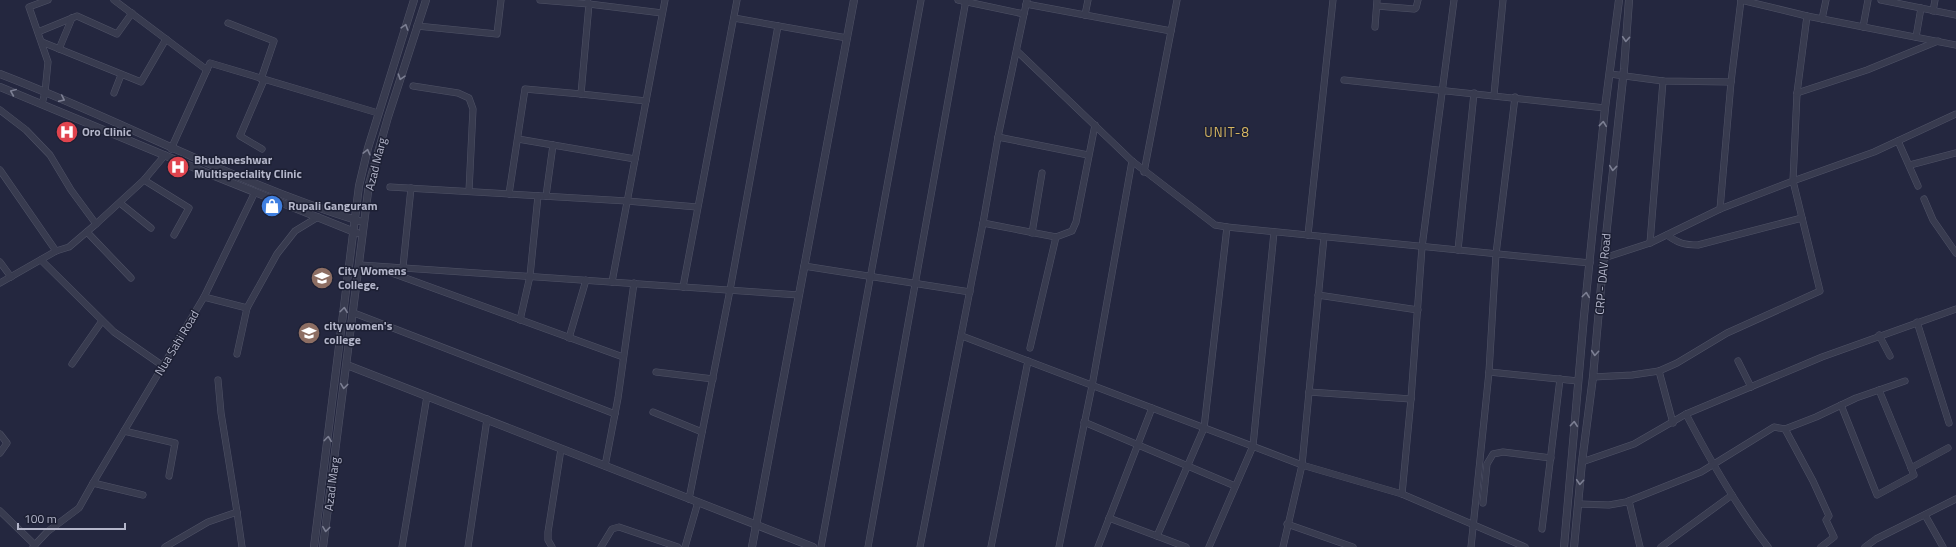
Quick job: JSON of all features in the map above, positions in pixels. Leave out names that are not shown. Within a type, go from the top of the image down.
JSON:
[{"type":"street","points":[[27,0],[48,62],[45,92],[42,104]]},
{"type":"street","points":[[29,7],[48,0]]},
{"type":"street","points":[[114,0],[207,70]]},
{"type":"street","name":"Azad Marg","points":[[314,547],[353,231],[364,163],[378,113],[414,0]]},
{"type":"street","name":"Azad Marg","points":[[323,547],[370,184],[375,161],[426,0]]},
{"type":"street","points":[[417,26],[497,34],[502,0]]},
{"type":"street","points":[[540,0],[588,2],[662,13]]},
{"type":"street","points":[[612,282],[665,0]]},
{"type":"street","points":[[684,287],[697,208],[737,0]]},
{"type":"street","points":[[752,547],[854,0]]},
{"type":"street","points":[[821,547],[921,0]]},
{"type":"street","points":[[958,0],[1024,14]]},
{"type":"street","points":[[1085,15],[1088,0]]},
{"type":"street","points":[[1144,172],[1177,0]]},
{"type":"street","points":[[1308,235],[1333,0]]},
{"type":"street","points":[[1375,27],[1377,1],[1414,9],[1416,8],[1418,0]]},
{"type":"street","points":[[1402,494],[1411,399],[1422,247],[1454,0]]},
{"type":"street","points":[[1494,95],[1503,0]]},
{"type":"street","name":"CRP - DAV Road","points":[[1564,547],[1578,381],[1605,108],[1619,0]]},
{"type":"street","name":"CRP - DAV Road","points":[[1574,547],[1582,462],[1594,377],[1597,330],[1623,77],[1629,0]]},
{"type":"street","points":[[1720,209],[1731,82],[1741,0],[1807,16],[1938,40],[1956,45]]},
{"type":"street","points":[[1822,19],[1826,0]]},
{"type":"street","points":[[1863,27],[1868,0]]},
{"type":"street","points":[[1881,0],[1956,15]]},
{"type":"street","points":[[1933,11],[1935,0]]},
{"type":"street","points":[[868,547],[966,1]]},
{"type":"street","points":[[581,94],[588,2]]},
{"type":"street","points":[[920,547],[962,336],[998,137],[1026,2],[1171,31]]},
{"type":"street","points":[[1916,37],[1921,8]]},
{"type":"street","points":[[38,32],[77,16],[117,34],[132,13]]},
{"type":"street","points":[[1594,377],[1632,375],[1659,371],[1677,363],[1727,333],[1820,291],[1793,181],[1797,93],[1807,16]]},
{"type":"street","points":[[59,49],[72,18]]},
{"type":"street","points":[[734,18],[847,38]]},
{"type":"street","points":[[228,23],[274,41],[262,79],[240,136],[262,149]]},
{"type":"street","points":[[689,499],[730,290],[778,26]]},
{"type":"street","points":[[42,42],[141,82],[166,39]]},
{"type":"street","points":[[1797,93],[1867,70],[1938,40]]},
{"type":"street","points":[[1017,51],[1144,172],[1215,225],[1590,263]]},
{"type":"street","points":[[171,149],[210,63],[378,113]]},
{"type":"street","points":[[0,74],[45,92],[171,149],[248,180],[364,222]]},
{"type":"street","points":[[1610,74],[1623,77],[1663,81],[1731,82]]},
{"type":"street","points":[[114,93],[121,75]]},
{"type":"street","points":[[1344,80],[1442,89],[1605,108]]},
{"type":"street","points":[[1650,243],[1663,81]]},
{"type":"street","points":[[413,86],[458,93],[469,98],[473,109],[469,191]]},
{"type":"street","points":[[0,87],[363,235]]},
{"type":"street","points":[[509,194],[525,89],[646,101]]},
{"type":"street","points":[[1458,250],[1474,93]]},
{"type":"street","points":[[1470,547],[1489,372],[1496,254],[1515,97]]},
{"type":"street","points":[[0,110],[26,130],[50,155],[71,190],[96,224]]},
{"type":"street","points":[[1604,258],[1650,243],[1720,209],[1874,152],[1956,114]]},
{"type":"street","points":[[983,223],[1056,237],[1066,234],[1074,228],[1095,125]]},
{"type":"street","points":[[998,137],[1088,155]]},
{"type":"street","points":[[518,139],[635,159]]},
{"type":"street","points":[[1898,141],[1910,164],[1918,186]]},
{"type":"street","points":[[546,196],[553,145]]},
{"type":"street","points":[[1910,164],[1956,153]]},
{"type":"street","points":[[0,283],[56,251],[69,247],[144,180],[165,155]]},
{"type":"street","points":[[1059,547],[1092,386],[1132,161]]},
{"type":"street","points":[[0,170],[56,251]]},
{"type":"street","points":[[1032,233],[1042,172]]},
{"type":"street","points":[[144,180],[189,208],[174,235]]},
{"type":"street","points":[[390,187],[627,201],[697,208]]},
{"type":"street","points":[[403,267],[411,188]]},
{"type":"street","points":[[204,296],[255,192]]},
{"type":"street","points":[[520,320],[530,276],[538,196]]},
{"type":"street","points":[[1924,199],[1933,220],[1956,252]]},
{"type":"street","points":[[120,203],[151,228]]},
{"type":"street","points":[[237,354],[247,308],[256,289],[281,248],[295,231],[318,217]]},
{"type":"street","points":[[1667,235],[1677,243],[1686,245],[1698,244],[1802,218]]},
{"type":"street","points":[[1157,536],[1204,428],[1227,227]]},
{"type":"street","points":[[87,232],[131,278]]},
{"type":"street","points":[[1209,547],[1253,446],[1274,232]]},
{"type":"street","points":[[1030,348],[1056,237]]},
{"type":"street","points":[[1283,547],[1287,524],[1302,465],[1324,237]]},
{"type":"street","points":[[41,260],[114,332],[163,366]]},
{"type":"street","points":[[0,262],[11,277]]},
{"type":"street","points":[[360,265],[799,294]]},
{"type":"street","points":[[370,265],[623,357]]},
{"type":"street","points":[[804,266],[970,292]]},
{"type":"street","points":[[570,338],[586,280]]},
{"type":"street","points":[[605,466],[615,414],[634,283]]},
{"type":"street","points":[[1318,295],[1418,310]]},
{"type":"street","name":"Nua Sahi Road","points":[[34,546],[47,532],[79,508],[92,483],[204,296],[247,308]]},
{"type":"street","points":[[1582,462],[1634,444],[1673,423],[1686,414],[1822,356],[1878,335],[1956,309]]},
{"type":"street","points":[[354,313],[615,414]]},
{"type":"street","points":[[72,364],[102,321]]},
{"type":"street","points":[[1917,322],[1949,423]]},
{"type":"street","points":[[1583,328],[1597,330]]},
{"type":"street","points":[[1878,335],[1890,356]]},
{"type":"street","points":[[962,336],[1302,465],[1402,494],[1473,526],[1525,547]]},
{"type":"street","points":[[991,547],[1028,361]]},
{"type":"street","points":[[1738,361],[1751,387]]},
{"type":"street","points":[[347,365],[813,547]]},
{"type":"street","points":[[1659,371],[1673,423]]},
{"type":"street","points":[[656,372],[713,379]]},
{"type":"street","points":[[1489,372],[1578,381]]},
{"type":"street","points":[[1542,529],[1560,379]]},
{"type":"street","points":[[218,380],[221,413],[242,547]]},
{"type":"street","points":[[1579,504],[1609,505],[1629,501],[1701,472],[1774,427],[1785,430],[1842,405],[1905,381]]},
{"type":"street","points":[[1842,405],[1877,495],[1914,475],[1879,390]]},
{"type":"street","points":[[1309,392],[1411,399]]},
{"type":"street","points":[[402,547],[427,396]]},
{"type":"street","points":[[1098,547],[1152,408]]},
{"type":"street","points":[[654,412],[702,432]]},
{"type":"street","points":[[1686,414],[1713,465],[1768,547]]},
{"type":"street","points":[[468,547],[486,420]]},
{"type":"street","points":[[1084,422],[1235,486]]},
{"type":"street","points":[[1785,430],[1813,480],[1829,516],[1826,520],[1834,537],[1821,547]]},
{"type":"street","points":[[124,431],[175,443],[169,476]]},
{"type":"street","points":[[0,434],[7,443],[0,453]]},
{"type":"street","points":[[1911,468],[1948,448]]},
{"type":"street","points":[[552,547],[548,540],[548,532],[561,449]]},
{"type":"street","points":[[1483,503],[1487,464],[1493,454],[1503,452],[1551,458]]},
{"type":"street","points":[[92,483],[143,495]]},
{"type":"street","points":[[1661,547],[1732,495]]},
{"type":"street","points":[[1865,547],[1876,539],[1956,499]]},
{"type":"street","points":[[1629,501],[1640,547]]},
{"type":"street","points":[[685,547],[698,502]]},
{"type":"street","points":[[0,511],[34,546]]},
{"type":"street","points":[[165,547],[208,522],[237,512]]},
{"type":"street","points":[[1925,515],[1943,547]]},
{"type":"street","points":[[1110,518],[1186,547]]},
{"type":"street","points":[[1287,524],[1352,547]]},
{"type":"street","points":[[601,547],[612,529],[619,526],[678,547]]},
{"type":"place","name":"Oro Clinic","points":[[67,132]]},
{"type":"place","name":"Bhubaneshwar Multispeciality Clinic","points":[[178,167]]},
{"type":"place","name":"Rupali Ganguram","points":[[272,206]]},
{"type":"place","name":"City Womens College,","points":[[322,278]]},
{"type":"place","name":"city women's college","points":[[309,333]]},
{"type":"district","name":"UNIT-8","points":[[1227,132]]}]
